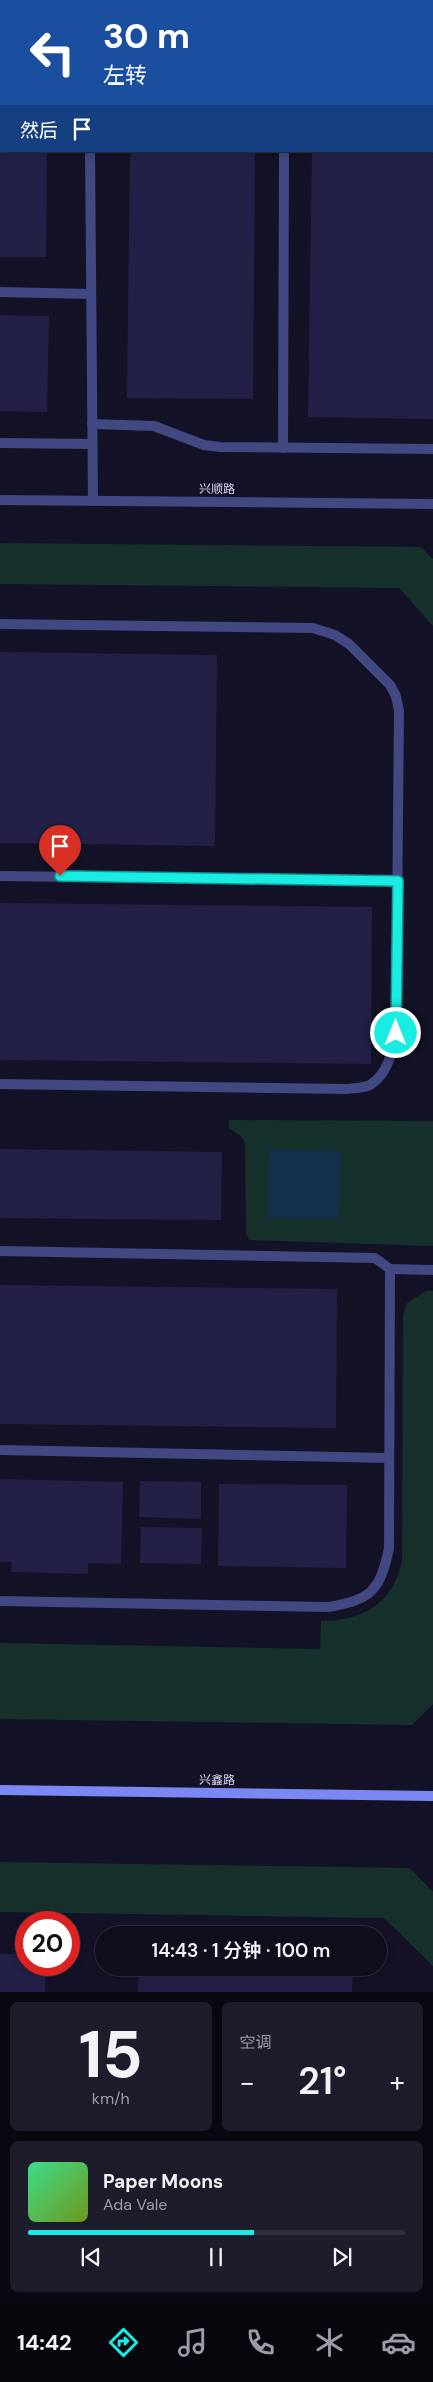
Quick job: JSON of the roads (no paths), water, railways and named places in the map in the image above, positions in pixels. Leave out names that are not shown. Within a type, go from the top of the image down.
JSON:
[{"type":"main road","name":"兴鑫路","points":[[0,1790],[433,1796]]},
{"type":"street","points":[[90,152],[93,501]]},
{"type":"street","points":[[283,448],[284,152]]},
{"type":"street","points":[[0,292],[91,294]]},
{"type":"street","points":[[92,424],[154,426],[204,445],[220,448],[433,449]]},
{"type":"street","points":[[0,443],[92,444]]},
{"type":"street","name":"兴顺路","points":[[0,500],[433,504]]},
{"type":"street","points":[[0,624],[313,628],[335,635],[349,644],[390,685],[396,696],[399,711],[396,1033],[390,1061],[370,1085],[347,1089],[0,1084]]},
{"type":"street","points":[[0,876],[398,881]]},
{"type":"street","points":[[0,1251],[375,1258],[390,1269],[433,1270]]},
{"type":"street","points":[[0,1601],[328,1607],[364,1599],[376,1585],[384,1569],[389,1548],[390,1269]]},
{"type":"street","points":[[0,1450],[389,1458]]},
{"type":"water","points":[[269,1149],[341,1151],[339,1219],[267,1218]]}]
